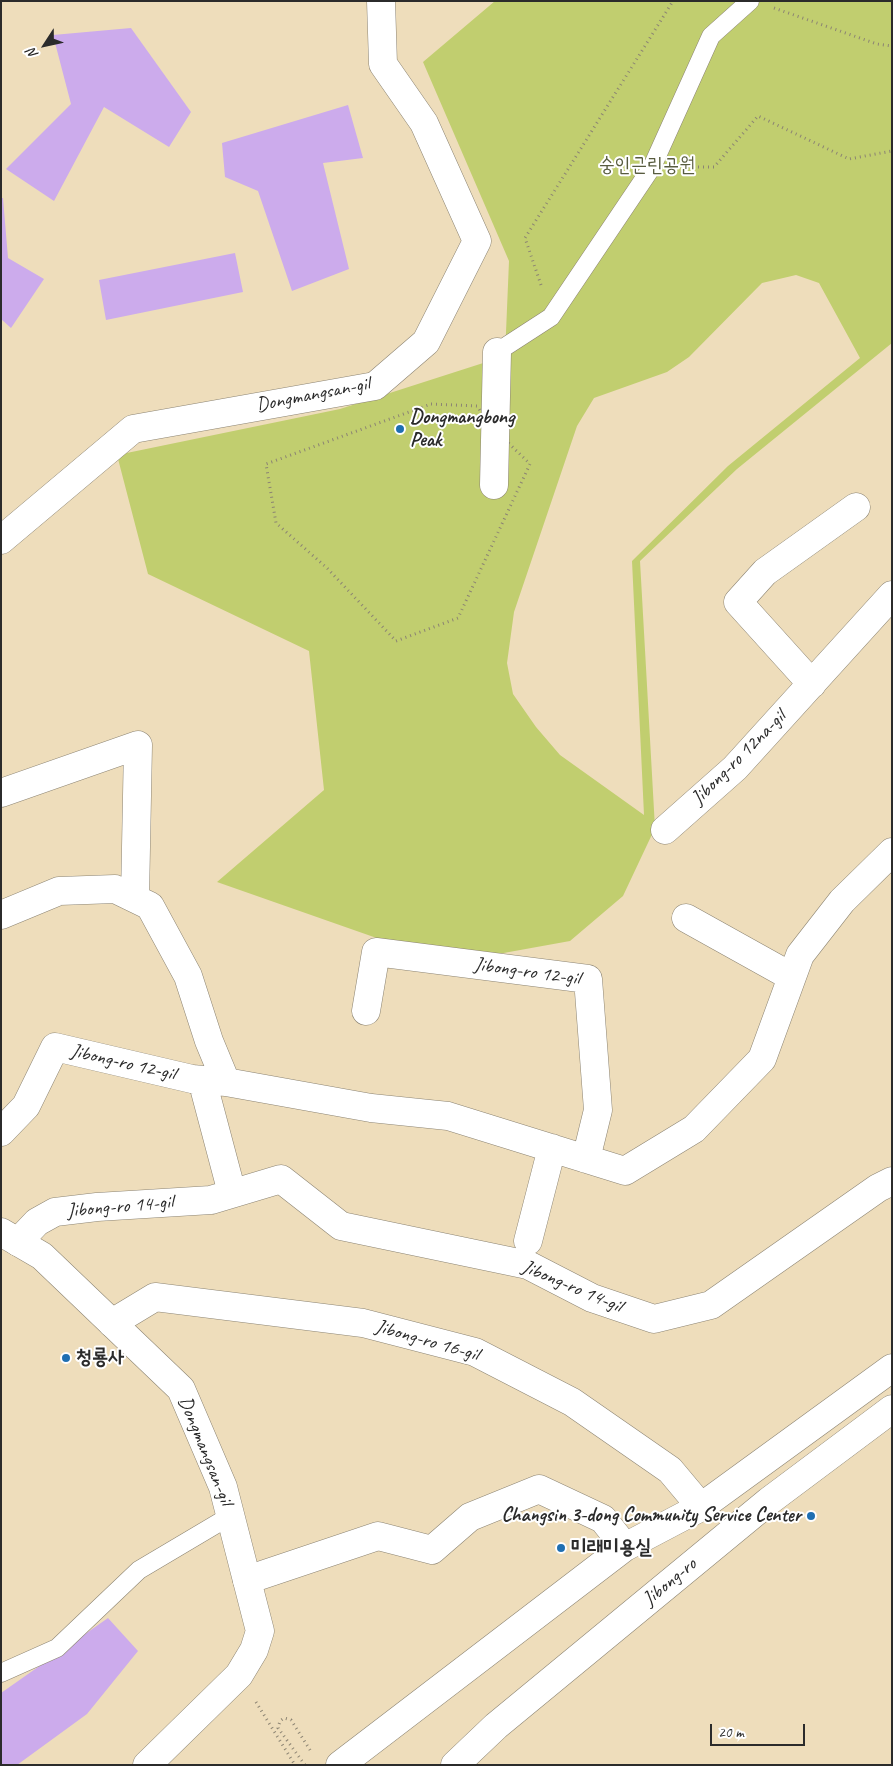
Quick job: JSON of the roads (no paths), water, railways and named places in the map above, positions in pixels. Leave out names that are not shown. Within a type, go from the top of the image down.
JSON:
[{"type":"street","name":"Dongmangsan-gil","points":[[1,540],[133,429],[375,386],[426,342],[477,241],[424,123],[383,64],[381,1]]},
{"type":"street","points":[[494,485],[497,352]]},
{"type":"street","points":[[812,684],[738,602],[764,572],[856,507]]},
{"type":"street","name":"Jibong-ro 12na-gil","points":[[665,830],[736,768],[892,595]]},
{"type":"street","points":[[1,793],[138,745],[135,898]]},
{"type":"street","name":"Jibong-ro 12-gil","points":[[1,1132],[26,1106],[56,1047],[192,1079],[214,1081],[371,1108],[448,1116],[625,1171],[694,1129],[762,1059],[800,955],[842,900],[892,852]]},
{"type":"street","points":[[1,915],[60,891],[115,889],[150,906],[188,976],[209,1041],[232,1194]]},
{"type":"street","points":[[686,918],[792,977]]},
{"type":"street","name":"Jibong-ro 12-gil","points":[[366,1011],[376,952],[588,979],[598,1110],[586,1159]]},
{"type":"street","points":[[528,1241],[552,1148]]},
{"type":"street","name":"Jibong-ro 14-gil","points":[[10,1237],[55,1212],[211,1200],[281,1179],[341,1226],[528,1266],[592,1298],[654,1319],[711,1305],[878,1188],[892,1181]]},
{"type":"street","name":"Dongmangsan-gil","points":[[10,1237],[42,1256],[180,1389],[223,1487],[260,1631],[254,1650],[240,1675],[147,1765]]},
{"type":"street","name":"Jibong-ro 16-gil","points":[[112,1323],[155,1297],[363,1323],[475,1352],[572,1402],[670,1470],[701,1507]]},
{"type":"street","points":[[327,1761],[625,1547],[701,1507],[892,1368]]},
{"type":"street","name":"Jibong-ro","points":[[455,1765],[503,1719],[769,1501],[892,1409]]},
{"type":"street","points":[[247,1580],[378,1536],[432,1550],[470,1517],[539,1489],[603,1519],[625,1547]]},
{"type":"lane","points":[[497,352],[551,317],[652,167],[711,36],[750,1]]},
{"type":"lane","points":[[1,1673],[57,1648],[139,1570],[230,1516]]},
{"type":"place","name":"Dongmangbong Peak","points":[[400,429]]},
{"type":"place","name":"청룡사","points":[[66,1358]]},
{"type":"place","name":"Changsin 3-dong Community Service Center","points":[[811,1516]]},
{"type":"place","name":"미래미용실","points":[[561,1548]]},
{"type":"park label","name":"숭인근린공원","points":[[647,166]]}]
